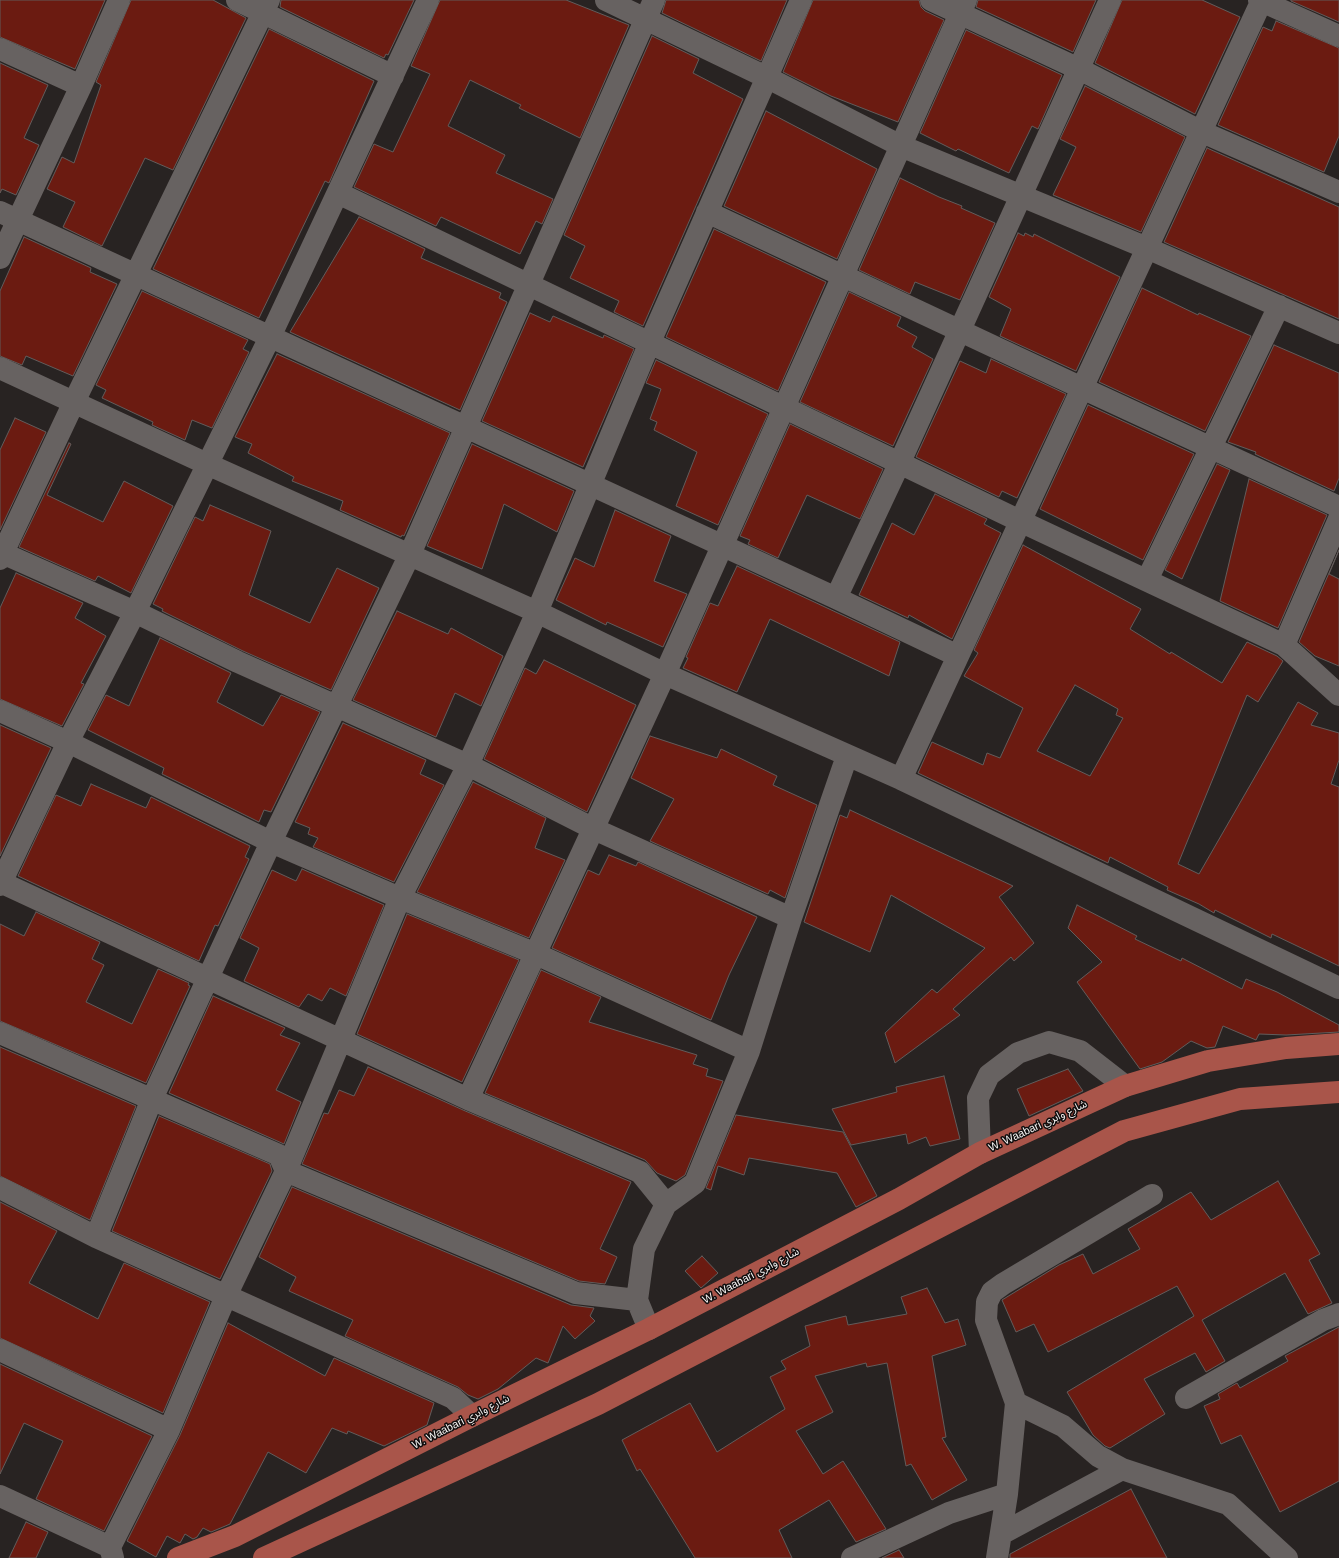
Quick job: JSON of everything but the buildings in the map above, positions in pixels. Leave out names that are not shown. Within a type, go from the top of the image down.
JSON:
[{"type":"main road","name":"W. Waabari شارع وابري","points":[[178,1558],[235,1536],[472,1416],[649,1329],[892,1202],[980,1153],[1125,1086],[1208,1061],[1286,1048],[1339,1044]]},
{"type":"main road","points":[[264,1558],[598,1404],[1124,1131],[1240,1099],[1339,1092]]},
{"type":"street","points":[[0,258],[9,216],[81,86],[118,0]]},
{"type":"street","points":[[236,0],[266,6],[393,76]]},
{"type":"street","points":[[428,0],[270,337],[135,612],[68,742],[0,883],[209,978],[468,1099],[640,1172],[666,1204]]},
{"type":"street","points":[[606,0],[650,9],[768,78],[900,146],[1147,248],[1339,333]]},
{"type":"street","points":[[0,1496],[112,1552],[169,1430],[226,1296],[286,1171],[400,898],[468,765],[537,612],[706,212],[768,78],[801,0]]},
{"type":"street","points":[[931,0],[962,7],[1202,132],[1339,192]]},
{"type":"street","points":[[836,598],[900,462],[1110,0]]},
{"type":"street","points":[[900,779],[1202,132],[1260,0],[1339,36]]},
{"type":"street","points":[[266,6],[1,555],[135,612],[238,662],[468,765],[594,829],[791,918]]},
{"type":"street","points":[[468,1099],[665,674],[962,7]]},
{"type":"street","points":[[96,1237],[152,1099],[271,842],[410,554],[650,9]]},
{"type":"street","points":[[0,49],[81,86]]},
{"type":"street","points":[[338,193],[784,406],[1020,521],[1284,645],[1339,695]]},
{"type":"street","points":[[706,212],[1339,507]]},
{"type":"street","points":[[9,216],[722,545],[958,656]]},
{"type":"street","points":[[1147,580],[1278,306]]},
{"type":"street","points":[[0,368],[207,464],[537,612],[665,674],[900,779],[1339,988]]},
{"type":"street","points":[[1284,645],[1339,519]]},
{"type":"street","points":[[0,711],[68,742],[271,842],[400,898],[536,954],[749,1051]]},
{"type":"street","points":[[649,1329],[637,1300],[644,1249],[666,1204],[695,1183],[749,1051],[791,918],[847,756]]},
{"type":"street","points":[[0,1033],[279,1155],[286,1171],[576,1293],[637,1300]]},
{"type":"street","points":[[980,1153],[978,1098],[988,1075],[1018,1053],[1049,1042],[1080,1051],[1125,1086]]},
{"type":"street","points":[[0,1188],[96,1237],[453,1398],[472,1416]]},
{"type":"street","points":[[997,1558],[1008,1494],[1016,1403],[986,1320],[986,1302],[992,1292],[1002,1284],[1152,1194]]},
{"type":"street","points":[[1186,1398],[1323,1320],[1339,1314]]},
{"type":"street","points":[[0,1350],[169,1430]]},
{"type":"street","points":[[1016,1403],[1063,1426],[1098,1456],[1122,1469],[1228,1504],[1287,1558]]},
{"type":"street","points":[[1001,1534],[1122,1469]]},
{"type":"street","points":[[852,1558],[949,1512],[1008,1494]]}]
